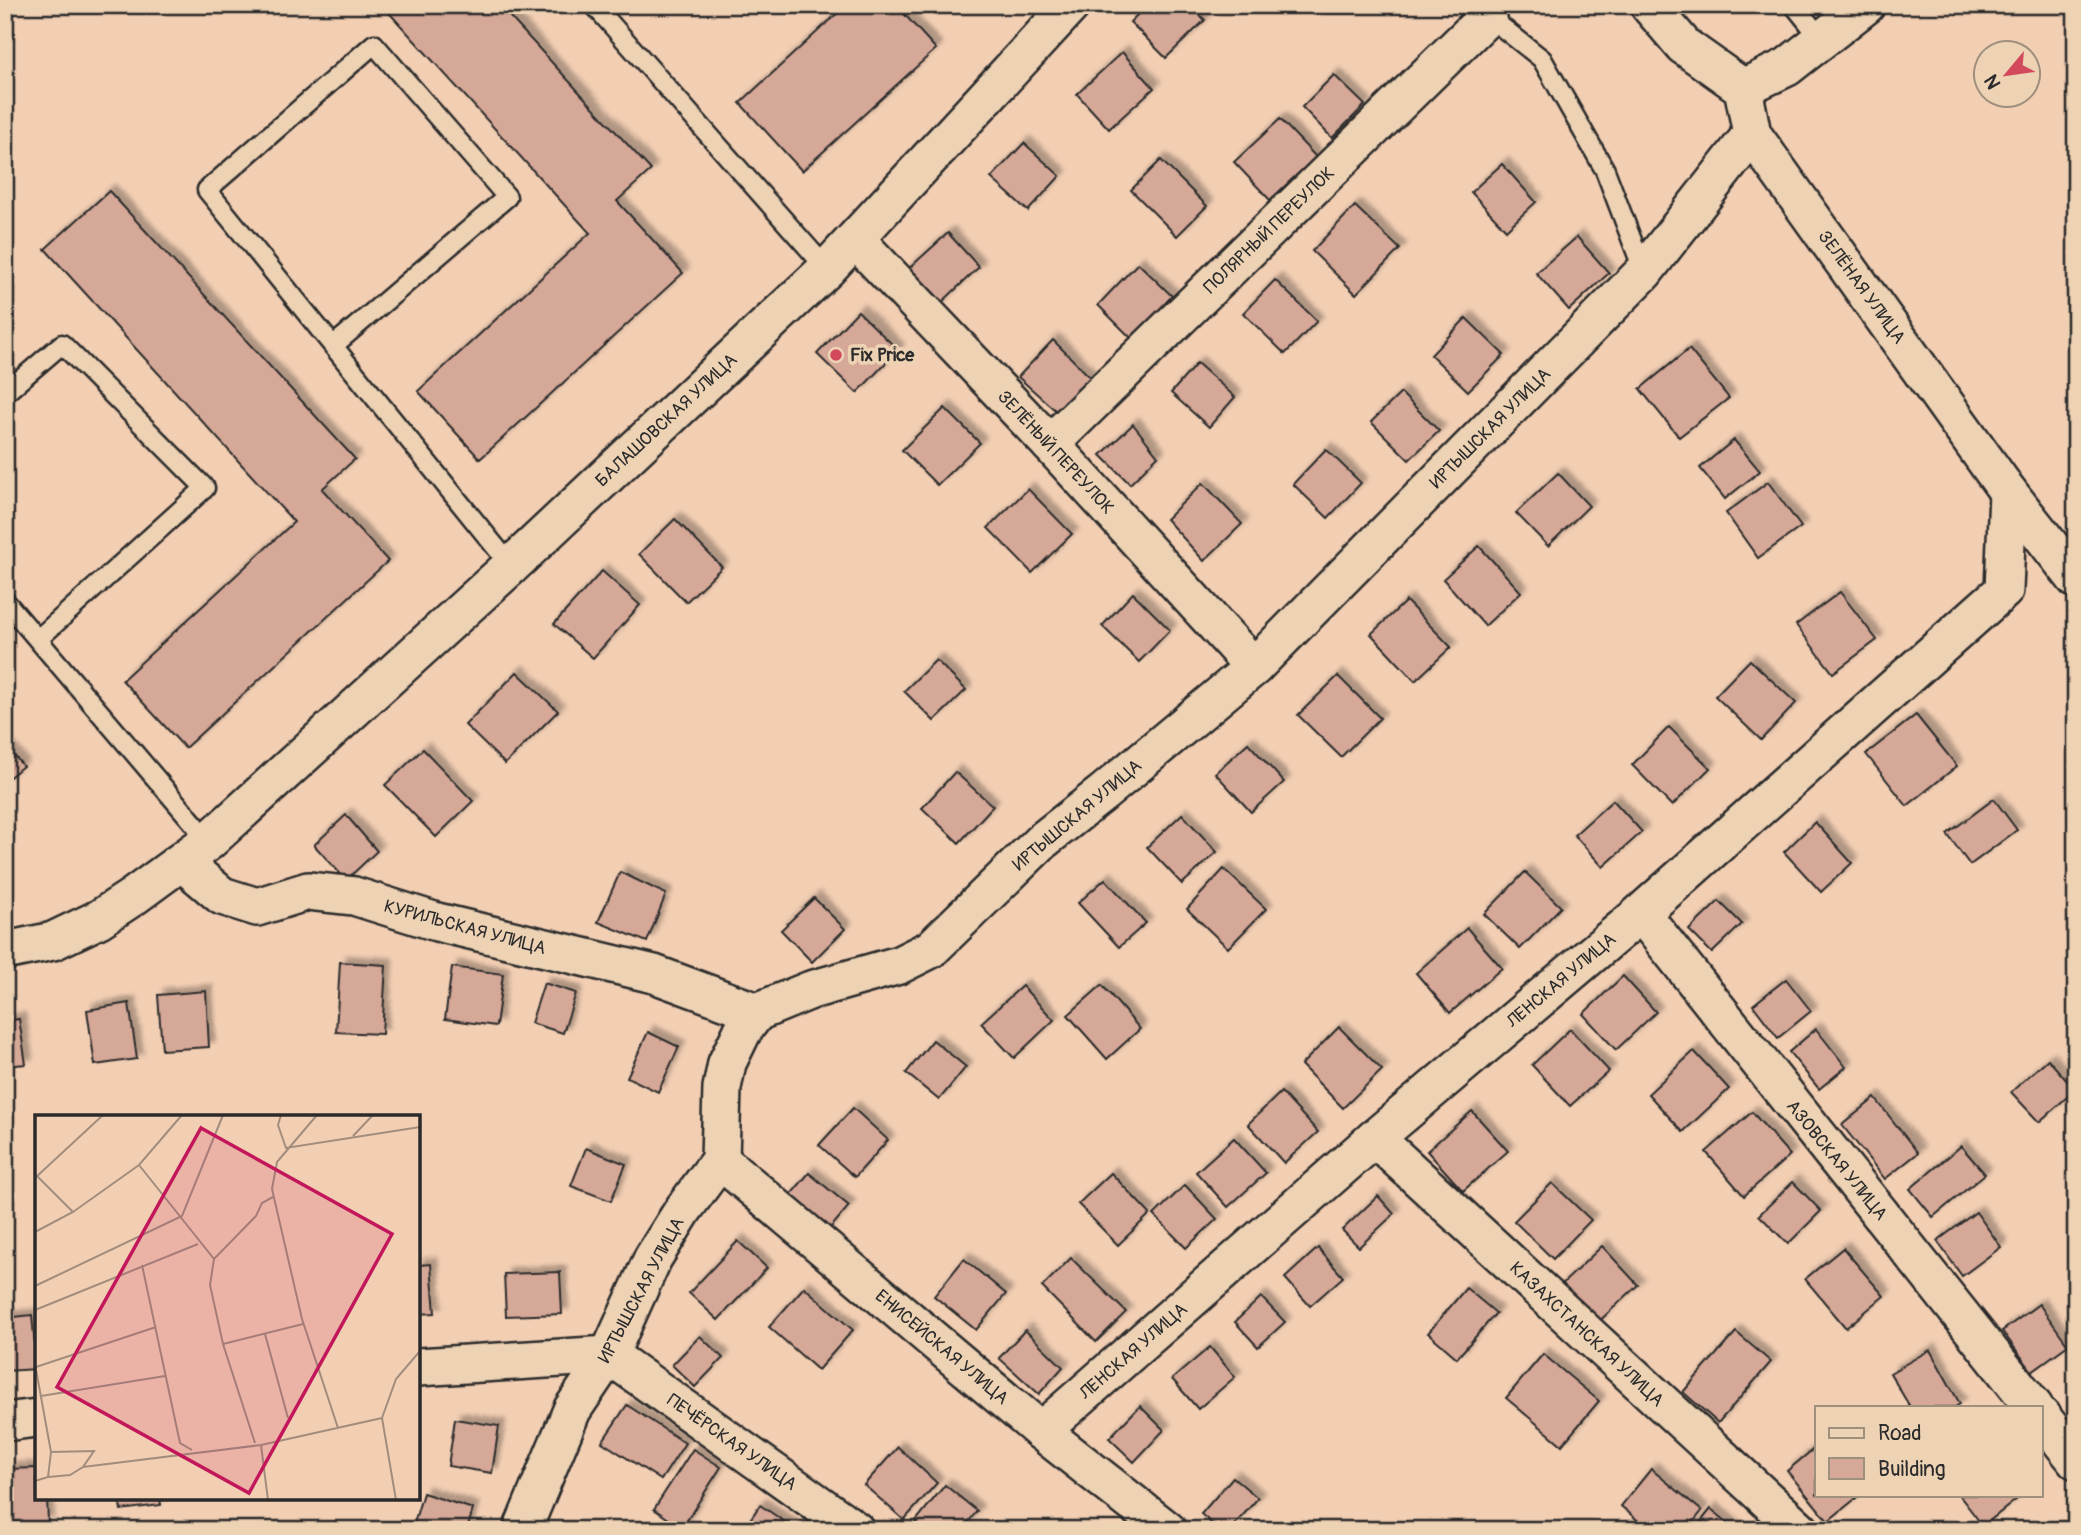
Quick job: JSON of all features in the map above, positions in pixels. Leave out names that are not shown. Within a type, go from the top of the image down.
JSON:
[{"type":"street","name":"БАЛАШОВСКАЯ УЛИЦА","points":[[5,951],[53,941],[134,896],[195,852],[240,813],[511,566],[827,269],[1071,5]]},
{"type":"street","points":[[1649,5],[1684,46],[1743,88],[1787,68],[1866,5]]},
{"type":"street","name":"ПОЛЯРНЫЙ ПЕРЕУЛОК","points":[[1051,444],[1482,11]]},
{"type":"street","name":"ЗЕЛЁНАЯ УЛИЦА","points":[[1743,88],[1752,134],[2008,492],[2076,579]]},
{"type":"street","name":"ИРТЫШСКАЯ УЛИЦА","points":[[757,1012],[811,990],[899,965],[931,949],[1042,841],[1254,667],[1644,272],[1752,134]]},
{"type":"street","name":"ЗЕЛЁНЫЙ ПЕРЕУЛОК","points":[[856,240],[1051,444],[1254,667]]},
{"type":"street","name":"ЛЕНСКАЯ УЛИЦА","points":[[1041,1432],[1375,1138],[1641,913],[2004,590],[2008,492]]},
{"type":"street","name":"КУРИЛЬСКАЯ УЛИЦА","points":[[195,852],[222,896],[257,907],[308,891],[354,896],[436,922],[654,974],[757,1012]]},
{"type":"street","name":"АЗОВСКАЯ УЛИЦА","points":[[1641,913],[2033,1406]]},
{"type":"street","points":[[720,1160],[722,1088],[727,1063],[743,1030],[757,1012]]},
{"type":"street","name":"КАЗАХСТАНСКАЯ УЛИЦА","points":[[1375,1138],[1800,1530]]},
{"type":"street","name":"ИРТЫШСКАЯ УЛИЦА","points":[[522,1530],[572,1410],[609,1355],[653,1258],[683,1210],[720,1160]]},
{"type":"street","name":"ЕНИСЕЙСКАЯ УЛИЦА","points":[[720,1160],[1041,1432],[1167,1530]]},
{"type":"street","points":[[420,1367],[609,1355]]},
{"type":"street","name":"ПЕЧЁРСКАЯ УЛИЦА","points":[[609,1355],[855,1530]]},
{"type":"street","points":[[2042,1417],[2076,1460]]},
{"type":"street","points":[[5,1422],[35,1418]]},
{"type":"lane","points":[[594,5],[827,269]]},
{"type":"lane","points":[[1794,5],[1822,40]]},
{"type":"lane","points":[[1482,11],[1542,59],[1605,170],[1644,272]]},
{"type":"lane","points":[[333,346],[507,197],[374,44],[207,190],[333,346],[511,566]]},
{"type":"lane","points":[[5,394],[62,344],[205,488],[38,639]]},
{"type":"lane","points":[[5,601],[38,639],[195,852]]},
{"type":"building","points":[[382,5],[499,5],[651,170],[617,201],[683,273],[480,459],[418,391],[590,233]]},
{"type":"building","points":[[839,5],[896,5],[936,49],[802,171],[740,103],[842,9]]},
{"type":"building","points":[[1147,5],[1190,5],[1205,20],[1166,58],[1130,22]]},
{"type":"building","points":[[1122,52],[1154,88],[1109,129],[1077,94]]},
{"type":"building","points":[[1334,75],[1365,105],[1332,138],[1302,107]]},
{"type":"building","points":[[1280,119],[1316,157],[1270,200],[1234,162]]},
{"type":"building","points":[[1024,143],[1060,176],[1028,211],[991,178]]},
{"type":"building","points":[[1161,160],[1207,206],[1177,236],[1131,190]]},
{"type":"building","points":[[1502,164],[1536,202],[1506,230],[1471,192]]},
{"type":"building","points":[[109,191],[355,459],[322,489],[388,561],[185,748],[122,680],[294,522],[45,249]]},
{"type":"building","points":[[1355,206],[1400,249],[1356,294],[1312,251]]},
{"type":"building","points":[[948,233],[979,267],[938,306],[906,271]]},
{"type":"building","points":[[1577,237],[1609,273],[1569,310],[1536,273]]},
{"type":"building","points":[[1138,263],[1172,296],[1132,339],[1098,305]]},
{"type":"building","points":[[1275,280],[1317,321],[1285,354],[1243,313]]},
{"type":"building","points":[[858,311],[898,350],[857,393],[817,354]]},
{"type":"building","points":[[1466,318],[1504,355],[1468,391],[1431,355]]},
{"type":"building","points":[[1053,340],[1091,378],[1056,411],[1018,377]]},
{"type":"building","points":[[1689,349],[1729,398],[1679,437],[1640,389]]},
{"type":"building","points":[[1197,363],[1235,397],[1209,427],[1171,393]]},
{"type":"building","points":[[1401,393],[1439,431],[1409,460],[1371,422]]},
{"type":"building","points":[[945,408],[980,443],[937,485],[902,450]]},
{"type":"building","points":[[1133,424],[1158,456],[1130,484],[1101,455]]},
{"type":"building","points":[[1734,440],[1760,471],[1725,499],[1700,468]]},
{"type":"building","points":[[1326,449],[1361,483],[1328,518],[1293,484]]},
{"type":"building","points":[[1558,473],[1589,506],[1548,546],[1516,513]]},
{"type":"building","points":[[1768,482],[1801,527],[1758,558],[1726,513]]},
{"type":"building","points":[[1203,483],[1242,524],[1204,561],[1166,519]]},
{"type":"building","points":[[1028,489],[1072,534],[1032,573],[988,528]]},
{"type":"building","points":[[675,519],[722,567],[686,602],[639,554]]},
{"type":"building","points":[[1479,546],[1521,592],[1485,626],[1443,579]]},
{"type":"building","points":[[602,571],[640,605],[593,658],[554,624]]},
{"type":"building","points":[[1840,592],[1877,640],[1833,673],[1796,625]]},
{"type":"building","points":[[1133,593],[1170,630],[1139,662],[1102,626]]},
{"type":"building","points":[[1406,601],[1451,647],[1415,681],[1371,634]]},
{"type":"building","points":[[936,660],[966,690],[934,721],[904,691]]},
{"type":"building","points":[[1750,660],[1796,703],[1761,740],[1715,696]]},
{"type":"building","points":[[517,672],[558,711],[505,764],[465,725]]},
{"type":"building","points":[[1338,676],[1380,718],[1341,757],[1298,715]]},
{"type":"building","points":[[1916,715],[1957,766],[1907,806],[1866,754]]},
{"type":"building","points":[[1669,727],[1710,768],[1672,806],[1632,765]]},
{"type":"building","points":[[1248,743],[1284,782],[1251,812],[1215,773]]},
{"type":"building","points":[[5,745],[23,766],[5,781]]},
{"type":"building","points":[[423,749],[473,801],[436,837],[385,785]]},
{"type":"building","points":[[955,772],[993,806],[959,843],[922,808]]},
{"type":"building","points":[[1994,799],[2017,830],[1970,865],[1947,834]]},
{"type":"building","points":[[1613,800],[1642,832],[1603,867],[1574,835]]},
{"type":"building","points":[[1182,814],[1217,852],[1182,884],[1147,847]]},
{"type":"building","points":[[346,815],[377,851],[346,880],[314,845]]},
{"type":"building","points":[[1815,822],[1852,863],[1821,892],[1784,852]]},
{"type":"building","points":[[1224,869],[1266,909],[1228,948],[1187,909]]},
{"type":"building","points":[[620,872],[666,894],[647,942],[598,922]]},
{"type":"building","points":[[1525,872],[1561,907],[1520,949],[1484,914]]},
{"type":"building","points":[[1105,879],[1146,923],[1119,947],[1078,903]]},
{"type":"building","points":[[814,898],[845,929],[812,962],[781,930]]},
{"type":"building","points":[[1719,901],[1742,924],[1712,953],[1689,930]]},
{"type":"building","points":[[1467,928],[1502,968],[1450,1013],[1416,973]]},
{"type":"building","points":[[340,962],[386,965],[382,1034],[336,1032]]},
{"type":"building","points":[[452,967],[503,974],[496,1026],[445,1019]]},
{"type":"building","points":[[1623,976],[1656,1012],[1616,1050],[1583,1014]]},
{"type":"building","points":[[1786,979],[1811,1011],[1778,1038],[1753,1005]]},
{"type":"building","points":[[544,983],[576,993],[563,1033],[531,1023]]},
{"type":"building","points":[[1102,985],[1140,1029],[1107,1059],[1068,1015]]},
{"type":"building","points":[[1022,986],[1054,1020],[1014,1058],[981,1023]]},
{"type":"building","points":[[206,991],[209,1047],[162,1050],[158,995]]},
{"type":"building","points":[[129,1003],[137,1059],[95,1065],[87,1010]]},
{"type":"building","points":[[19,1019],[26,1064],[5,1066],[5,1021]]},
{"type":"building","points":[[1339,1027],[1382,1070],[1343,1108],[1301,1065]]},
{"type":"building","points":[[1570,1029],[1609,1071],[1570,1106],[1532,1065]]},
{"type":"building","points":[[1816,1029],[1846,1067],[1819,1089],[1789,1052]]},
{"type":"building","points":[[648,1032],[679,1047],[658,1092],[627,1077]]},
{"type":"building","points":[[933,1040],[966,1067],[939,1100],[906,1073]]},
{"type":"building","points":[[1694,1051],[1729,1089],[1683,1132],[1648,1094]]},
{"type":"building","points":[[2048,1059],[2075,1090],[2039,1122],[2011,1092]]},
{"type":"building","points":[[1281,1092],[1318,1132],[1284,1163],[1248,1124]]},
{"type":"building","points":[[1875,1098],[1918,1153],[1885,1179],[1842,1125]]},
{"type":"building","points":[[853,1108],[888,1140],[855,1177],[819,1145]]},
{"type":"building","points":[[1472,1111],[1508,1151],[1463,1191],[1427,1151]]},
{"type":"building","points":[[1752,1112],[1790,1155],[1744,1196],[1706,1152]]},
{"type":"building","points":[[1234,1138],[1266,1173],[1228,1207],[1196,1172]]},
{"type":"building","points":[[1961,1146],[1985,1174],[1933,1217],[1910,1189]]},
{"type":"building","points":[[586,1148],[626,1164],[611,1201],[571,1186]]},
{"type":"building","points":[[809,1173],[849,1206],[828,1231],[788,1198]]},
{"type":"building","points":[[1111,1173],[1150,1214],[1118,1245],[1078,1204]]},
{"type":"building","points":[[1793,1182],[1821,1211],[1788,1244],[1759,1215]]},
{"type":"building","points":[[1552,1183],[1591,1220],[1553,1259],[1514,1221]]},
{"type":"building","points":[[1185,1185],[1217,1219],[1186,1248],[1154,1215]]},
{"type":"building","points":[[1378,1196],[1394,1214],[1359,1247],[1342,1230]]},
{"type":"building","points":[[1976,1212],[2001,1247],[1962,1276],[1937,1241]]},
{"type":"building","points":[[738,1241],[767,1268],[718,1320],[689,1293]]},
{"type":"building","points":[[1602,1246],[1638,1285],[1594,1326],[1558,1288]]},
{"type":"building","points":[[1318,1248],[1343,1277],[1310,1306],[1285,1278]]},
{"type":"building","points":[[1843,1248],[1884,1296],[1846,1328],[1805,1279]]},
{"type":"building","points":[[1071,1258],[1126,1312],[1096,1342],[1042,1287]]},
{"type":"building","points":[[964,1259],[1006,1294],[976,1330],[934,1296]]},
{"type":"building","points":[[431,1264],[435,1313],[420,1314],[420,1265]]},
{"type":"building","points":[[560,1272],[562,1314],[506,1316],[504,1274]]},
{"type":"building","points":[[804,1287],[853,1330],[818,1370],[769,1327]]},
{"type":"building","points":[[1466,1288],[1496,1313],[1457,1358],[1428,1333]]},
{"type":"building","points":[[1261,1297],[1285,1322],[1258,1347],[1235,1322]]},
{"type":"building","points":[[2039,1304],[2068,1345],[2032,1371],[2002,1331]]},
{"type":"building","points":[[32,1315],[35,1369],[5,1371],[5,1318]]},
{"type":"building","points":[[1025,1330],[1063,1367],[1039,1394],[999,1358]]},
{"type":"building","points":[[1736,1332],[1771,1362],[1718,1423],[1683,1392]]},
{"type":"building","points":[[700,1336],[723,1358],[695,1387],[672,1365]]},
{"type":"building","points":[[1210,1347],[1235,1377],[1198,1409],[1172,1379]]},
{"type":"building","points":[[1930,1350],[1960,1404],[1909,1406],[1890,1373]]},
{"type":"building","points":[[1543,1354],[1599,1401],[1562,1445],[1506,1398]]},
{"type":"building","points":[[627,1405],[685,1443],[661,1480],[602,1442]]},
{"type":"building","points":[[1140,1406],[1164,1430],[1134,1462],[1109,1438]]},
{"type":"building","points":[[455,1419],[499,1426],[492,1473],[448,1466]]},
{"type":"building","points":[[898,1447],[937,1483],[904,1520],[864,1485]]},
{"type":"building","points":[[1815,1448],[1815,1496],[1859,1496],[1828,1521],[1787,1471]]},
{"type":"building","points":[[693,1449],[721,1467],[682,1528],[654,1509]]},
{"type":"building","points":[[35,1468],[35,1500],[47,1500],[48,1522],[5,1523],[5,1469]]},
{"type":"building","points":[[1651,1469],[1702,1511],[1687,1530],[1649,1530],[1621,1506]]},
{"type":"building","points":[[1233,1477],[1258,1498],[1230,1530],[1219,1530],[1201,1514]]},
{"type":"building","points":[[945,1485],[977,1511],[962,1530],[925,1530],[915,1522]]},
{"type":"building","points":[[423,1493],[473,1509],[467,1530],[412,1530]]},
{"type":"building","points":[[1960,1496],[2021,1496],[1983,1526]]},
{"type":"building","points":[[119,1500],[160,1500],[161,1505],[121,1510]]},
{"type":"building","points":[[760,1505],[794,1528],[793,1530],[743,1530]]},
{"type":"building","points":[[1711,1509],[1737,1530],[1694,1530]]},
{"type":"place","name":"Fix Price","points":[[836,355]]}]
